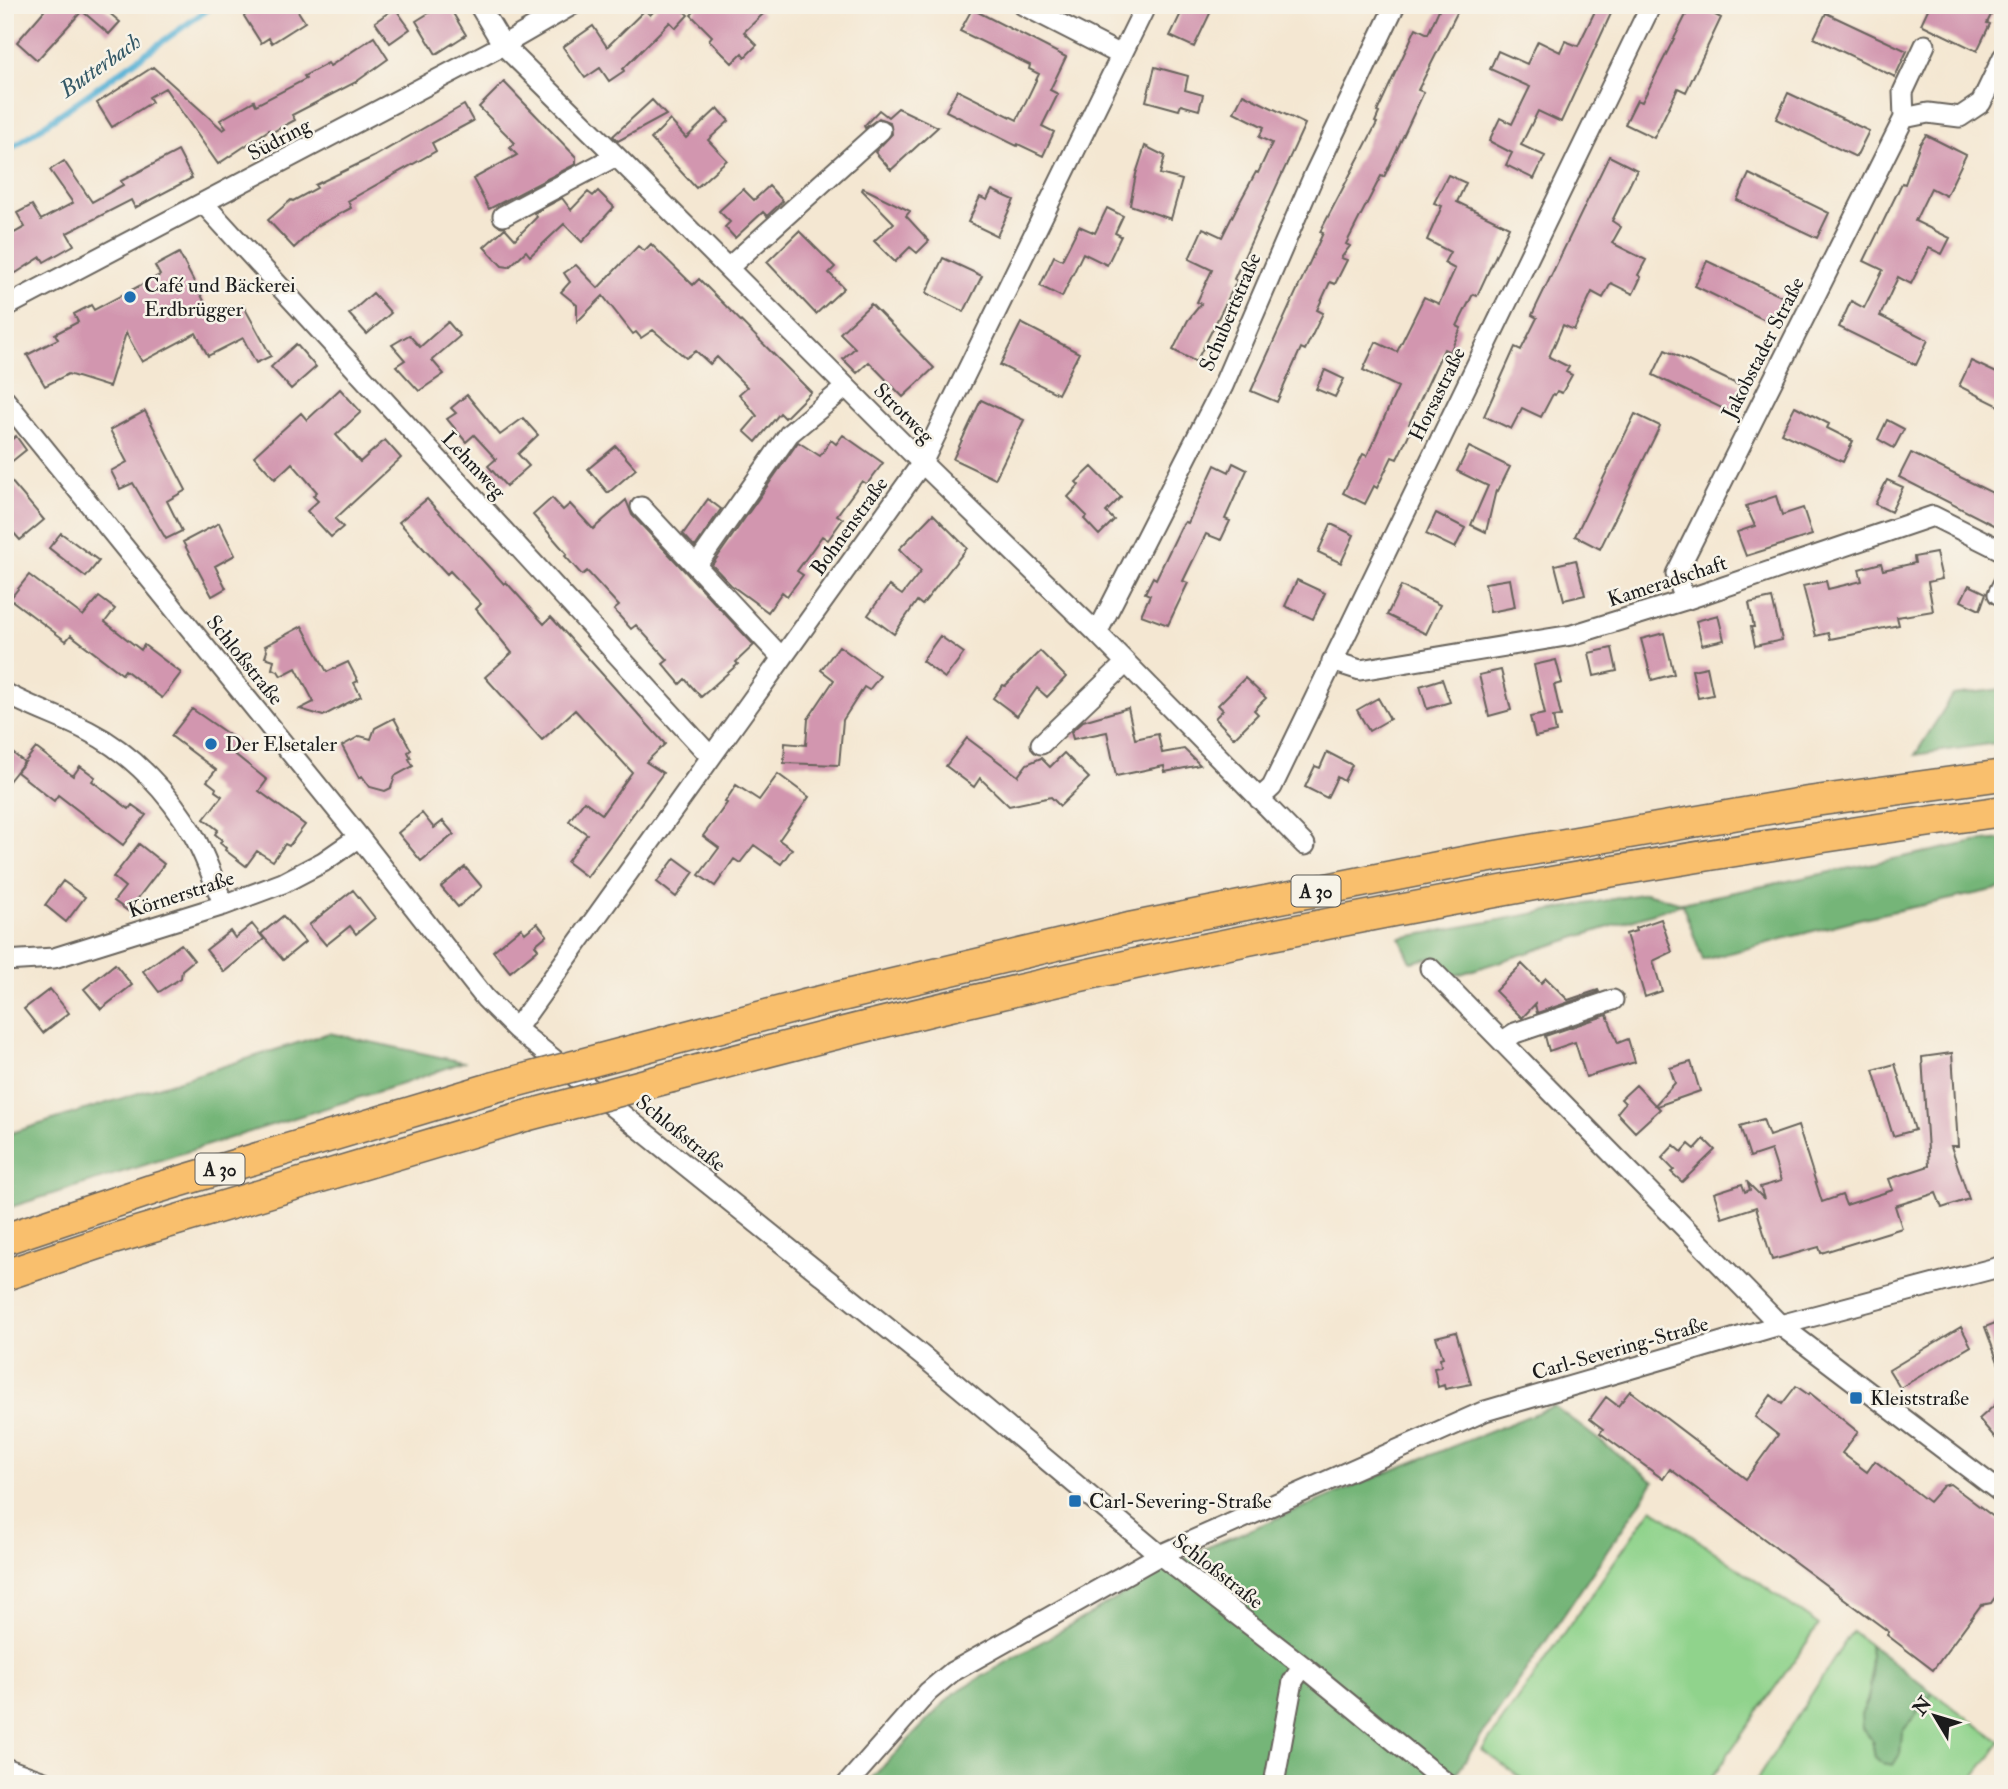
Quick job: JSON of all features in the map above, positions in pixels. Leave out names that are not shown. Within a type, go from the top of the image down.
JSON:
[{"type":"highway","name":"A 30","points":[[5,1239],[151,1190],[491,1088],[807,1004],[1129,928],[1500,855],[1808,802],[2003,775]]},
{"type":"highway","name":"A 30","points":[[5,1275],[110,1240],[525,1116],[815,1038],[1134,964],[1454,899],[1815,837],[2003,811]]},
{"type":"street","name":"Strotweg","points":[[479,5],[503,46],[1097,633],[1305,845]]},
{"type":"street","name":"Südring","points":[[5,307],[503,46],[572,5]]},
{"type":"street","points":[[1023,5],[1121,55]]},
{"type":"street","name":"Bohnenstraße","points":[[516,1029],[922,463],[1146,5]]},
{"type":"street","name":"Schubertstraße","points":[[1097,633],[1223,386],[1314,175],[1395,5]]},
{"type":"street","name":"Horsastraße","points":[[1259,799],[1272,787],[1651,5]]},
{"type":"street","name":"Jakobstader Straße","points":[[1685,600],[1676,574],[1904,118],[1903,92],[1925,45]]},
{"type":"street","points":[[1904,118],[1928,113],[1960,117],[1981,103],[2003,57]]},
{"type":"street","points":[[729,268],[881,130]]},
{"type":"street","points":[[503,216],[616,156]]},
{"type":"street","name":"Lehmweg","points":[[204,204],[711,757]]},
{"type":"street","points":[[696,566],[789,434],[846,387]]},
{"type":"street","name":"Schloßstraße","points":[[5,400],[359,837],[485,998],[516,1029],[926,1359],[1160,1555],[1303,1666],[1447,1784]]},
{"type":"street","points":[[641,507],[782,658]]},
{"type":"street","name":"Kameradschaft","points":[[1332,661],[1360,670],[1572,635],[1934,516],[2003,551]]},
{"type":"street","points":[[1041,744],[1126,663]]},
{"type":"street","points":[[5,693],[91,733],[128,757],[152,780],[176,807],[195,838],[224,905]]},
{"type":"street","name":"Körnerstraße","points":[[5,961],[54,958],[224,905],[283,883],[323,862],[359,837]]},
{"type":"street","points":[[1430,968],[1780,1325],[2003,1494]]},
{"type":"street","points":[[1503,1041],[1515,1033],[1613,1000]]},
{"type":"street","name":"Carl-Severing-Straße","points":[[847,1784],[928,1692],[952,1672],[1160,1555],[1485,1411],[1780,1325],[2003,1266]]},
{"type":"street","points":[[1275,1784],[1293,1681],[1303,1666]]},
{"type":"street","points":[[5,1768],[50,1784]]},
{"type":"green space","points":[[2003,689],[2003,742],[1915,755],[1953,695]]},
{"type":"green space","points":[[2003,839],[2003,888],[1863,918],[1703,960],[1682,904],[1454,976],[1434,957],[1411,962],[1400,938],[1646,893],[1682,903],[1975,842]]},
{"type":"green space","points":[[329,1033],[463,1062],[405,1083],[5,1209],[5,1135]]},
{"type":"green space","points":[[1554,1406],[1654,1482],[1449,1784],[866,1784],[954,1693],[1196,1552]]},
{"type":"green space","points":[[1652,1508],[1819,1625],[1707,1784],[1529,1784],[1482,1750]]},
{"type":"green space","points":[[1852,1631],[1869,1644],[1870,1688],[1861,1714],[1872,1740],[1875,1757],[1900,1754],[1902,1732],[1933,1693],[2001,1742],[1968,1784],[1754,1784]]},
{"type":"green space","points":[[1869,1644],[1933,1693],[1902,1732],[1900,1754],[1893,1765],[1882,1763],[1875,1757],[1872,1740],[1862,1728],[1861,1714],[1868,1702],[1872,1678]]},
{"type":"building","points":[[49,5],[100,5],[120,22],[109,34],[82,11],[37,60],[17,42]]},
{"type":"building","points":[[261,5],[294,5],[305,22],[272,43],[269,38],[261,43],[244,16]]},
{"type":"building","points":[[442,5],[448,5],[466,35],[436,54],[416,21]]},
{"type":"building","points":[[654,5],[687,5],[683,10],[688,15],[676,28],[670,22],[624,71],[609,81],[600,68],[585,78],[563,47],[593,26],[607,47],[645,10],[650,15],[657,8]]},
{"type":"building","points":[[700,5],[754,5],[763,14],[744,32],[757,45],[745,57],[742,53],[732,63],[709,40],[712,36],[691,15]]},
{"type":"building","points":[[1185,5],[1214,5],[1194,47],[1170,36]]},
{"type":"building","points":[[1441,5],[1461,5],[1418,90],[1424,92],[1384,177],[1381,176],[1346,244],[1350,246],[1341,258],[1347,260],[1335,284],[1330,282],[1317,310],[1323,313],[1305,350],[1301,348],[1277,402],[1251,391],[1323,233],[1320,232],[1377,123],[1377,112],[1416,28],[1428,34]]},
{"type":"building","points":[[1598,5],[1615,5],[1561,122],[1538,111],[1521,145],[1545,156],[1534,179],[1506,165],[1512,153],[1489,141],[1500,118],[1512,124],[1530,87],[1490,69],[1498,51],[1527,64],[1538,41],[1560,52],[1565,41],[1578,46]]},
{"type":"building","points":[[1691,5],[1721,18],[1686,92],[1678,88],[1654,138],[1625,124],[1637,100],[1642,102]]},
{"type":"building","points":[[1930,5],[1996,5],[1977,51],[1921,24]]},
{"type":"building","points":[[395,8],[410,29],[390,43],[375,22]]},
{"type":"building","points":[[972,9],[1066,57],[1050,90],[1058,94],[1042,126],[1054,132],[1043,156],[946,111],[957,90],[1017,120],[1039,74],[1029,69],[1030,65],[960,31]]},
{"type":"building","points":[[1826,13],[1907,51],[1895,77],[1814,38]]},
{"type":"building","points":[[374,37],[388,59],[356,82],[292,115],[295,120],[271,133],[269,130],[218,164],[165,88],[149,97],[152,102],[112,127],[97,103],[153,67],[223,130],[226,128],[220,120],[254,101],[256,105],[306,79],[304,76],[328,63],[330,66]]},
{"type":"building","points":[[1155,67],[1188,76],[1185,90],[1203,95],[1199,110],[1181,105],[1179,110],[1146,101]]},
{"type":"building","points":[[504,82],[576,157],[576,164],[489,209],[473,179],[517,155],[510,148],[515,143],[479,107]]},
{"type":"building","points":[[1788,93],[1869,131],[1856,157],[1776,119]]},
{"type":"building","points":[[1243,94],[1305,124],[1234,279],[1237,281],[1196,362],[1173,350],[1188,320],[1201,304],[1197,302],[1212,270],[1189,259],[1203,228],[1222,237],[1272,143],[1259,137],[1264,127],[1234,112]]},
{"type":"building","points":[[652,100],[666,115],[618,141],[613,136]]},
{"type":"building","points":[[464,105],[473,121],[432,143],[436,151],[348,201],[351,208],[317,226],[294,248],[268,220],[291,200],[317,188],[315,185],[373,157]]},
{"type":"building","points":[[718,108],[729,121],[708,140],[727,160],[696,188],[651,139],[670,120],[686,138]]},
{"type":"building","points":[[898,108],[938,127],[891,170],[875,152],[892,134],[890,122],[879,118],[865,128],[864,126],[879,110],[888,117]]},
{"type":"building","points":[[1926,135],[1966,155],[1946,196],[1931,188],[1915,221],[1950,238],[1942,254],[1929,248],[1911,284],[1898,277],[1880,316],[1928,340],[1916,365],[1839,327],[1851,301],[1864,308],[1883,270],[1864,261],[1902,183],[1905,184]]},
{"type":"building","points":[[1145,146],[1165,156],[1160,174],[1182,180],[1171,219],[1130,205]]},
{"type":"building","points":[[178,151],[192,178],[135,208],[131,200],[67,233],[74,245],[44,262],[41,257],[16,273],[5,269],[5,238],[25,227],[17,213],[32,205],[41,220],[73,203],[50,170],[64,161],[92,202],[123,185],[121,181]]},
{"type":"building","points":[[1609,156],[1637,170],[1612,221],[1621,227],[1612,243],[1646,260],[1638,275],[1641,277],[1633,294],[1611,283],[1603,298],[1592,292],[1574,330],[1563,325],[1549,357],[1569,367],[1566,372],[1572,375],[1562,393],[1557,391],[1553,394],[1541,417],[1522,408],[1511,429],[1484,416],[1515,347],[1521,350],[1537,318],[1532,315]]},
{"type":"building","points":[[1749,174],[1829,213],[1817,238],[1737,200]]},
{"type":"building","points":[[1448,175],[1466,183],[1457,202],[1509,227],[1477,296],[1473,294],[1457,326],[1461,328],[1450,352],[1444,349],[1409,424],[1413,426],[1397,459],[1392,457],[1377,488],[1374,486],[1365,504],[1343,493],[1363,454],[1367,456],[1398,387],[1363,370],[1376,342],[1397,352],[1424,297],[1439,304],[1455,269],[1444,263],[1450,252],[1427,240],[1442,206],[1434,203]]},
{"type":"building","points":[[769,186],[783,201],[767,216],[763,212],[735,238],[725,227],[730,222],[719,211],[743,189],[754,200]]},
{"type":"building","points":[[863,188],[910,211],[906,216],[929,241],[917,253],[910,247],[895,262],[874,241],[894,223]]},
{"type":"building","points":[[992,190],[1014,200],[997,236],[968,222],[980,197],[987,200]]},
{"type":"building","points":[[598,191],[614,207],[582,242],[564,224],[530,256],[526,251],[509,267],[502,266],[484,247],[505,228],[515,239],[537,217],[534,213],[562,198],[571,210],[588,192],[593,196]]},
{"type":"building","points":[[1107,208],[1123,216],[1115,233],[1121,236],[1107,265],[1083,253],[1062,297],[1040,286],[1054,256],[1062,260],[1079,226],[1095,233]]},
{"type":"building","points":[[799,231],[835,267],[829,273],[844,288],[816,314],[767,262]]},
{"type":"building","points":[[651,244],[693,285],[699,279],[811,392],[785,418],[780,413],[756,442],[744,431],[757,416],[739,394],[747,387],[717,357],[710,364],[696,351],[686,358],[653,330],[641,338],[636,332],[633,334],[603,296],[577,322],[577,305],[561,292],[570,282],[564,273],[576,265],[598,288],[638,246],[644,251]]},
{"type":"building","points":[[179,253],[214,320],[243,305],[271,356],[256,363],[243,338],[208,356],[196,333],[142,362],[126,333],[109,387],[68,374],[45,386],[27,355],[58,339],[55,334],[78,322],[74,314],[91,305],[94,310],[160,275],[155,266]]},
{"type":"building","points":[[943,258],[982,276],[964,312],[926,293]]},
{"type":"building","points":[[1707,261],[1787,299],[1775,325],[1695,286]]},
{"type":"building","points":[[373,293],[391,313],[367,334],[349,314]]},
{"type":"building","points":[[871,304],[934,368],[903,397],[869,362],[857,373],[843,359],[855,348],[840,333]]},
{"type":"building","points":[[448,322],[460,336],[432,360],[444,374],[419,391],[396,366],[405,360],[392,345],[409,335],[420,347]]},
{"type":"building","points":[[1021,323],[1079,353],[1058,394],[1000,365]]},
{"type":"building","points":[[296,344],[316,367],[291,389],[271,367]]},
{"type":"building","points":[[1665,350],[1745,388],[1732,413],[1653,375]]},
{"type":"building","points":[[1971,361],[2003,376],[2003,408],[1959,386]]},
{"type":"building","points":[[1325,370],[1344,379],[1335,397],[1316,389]]},
{"type":"building","points":[[340,389],[361,412],[336,435],[360,462],[385,440],[401,458],[335,519],[343,527],[331,537],[307,511],[318,501],[313,496],[317,492],[292,463],[275,479],[254,456],[301,413],[307,420]]},
{"type":"building","points":[[467,395],[500,435],[523,418],[538,435],[518,454],[529,466],[506,486],[488,466],[496,459],[474,435],[466,442],[447,419],[456,413],[451,408]]},
{"type":"building","points":[[981,400],[1024,420],[995,479],[953,459]]},
{"type":"building","points":[[1795,406],[1829,424],[1827,428],[1853,441],[1843,462],[1781,433]]},
{"type":"building","points":[[145,411],[186,490],[167,501],[182,531],[166,539],[133,483],[120,489],[111,471],[127,462],[110,430]]},
{"type":"building","points":[[1635,414],[1660,426],[1600,549],[1575,536]]},
{"type":"building","points":[[1887,420],[1904,429],[1894,448],[1878,439]]},
{"type":"building","points":[[843,435],[883,463],[867,484],[862,481],[837,515],[843,519],[828,540],[822,536],[797,571],[803,575],[787,596],[782,592],[768,612],[731,585],[712,565],[798,442],[820,456],[831,440],[836,444]]},
{"type":"building","points":[[16,436],[26,450],[5,467],[5,445]]},
{"type":"building","points":[[616,446],[636,469],[608,493],[588,469]]},
{"type":"building","points":[[1469,447],[1510,467],[1498,491],[1496,490],[1486,532],[1471,525],[1488,486],[1457,471]]},
{"type":"building","points":[[1911,453],[2003,498],[2003,530],[1899,477]]},
{"type":"building","points":[[1233,463],[1247,470],[1225,519],[1230,521],[1221,540],[1206,534],[1183,581],[1188,583],[1168,625],[1141,615],[1150,595],[1145,593],[1153,577],[1156,579],[1181,527],[1185,522],[1188,523],[1215,465],[1229,472]]},
{"type":"building","points":[[1092,467],[1121,497],[1106,512],[1114,520],[1099,535],[1084,519],[1087,516],[1068,497],[1079,485],[1076,482]]},
{"type":"building","points":[[5,474],[44,520],[20,540],[12,531],[5,537]]},
{"type":"building","points":[[1887,480],[1903,487],[1891,512],[1875,504]]},
{"type":"building","points":[[1776,496],[1782,515],[1803,508],[1812,535],[1746,556],[1737,532],[1755,526],[1746,506]]},
{"type":"building","points":[[552,498],[563,510],[570,504],[593,529],[626,500],[632,515],[754,645],[736,662],[738,664],[701,697],[685,679],[680,684],[663,664],[668,660],[636,625],[631,629],[614,610],[619,606],[587,571],[582,575],[533,515]]},
{"type":"building","points":[[427,499],[544,624],[551,617],[665,744],[646,762],[663,773],[587,877],[567,862],[587,834],[569,821],[584,801],[602,814],[632,772],[575,710],[542,740],[485,677],[512,653],[476,609],[481,604],[450,571],[447,574],[399,522]]},
{"type":"building","points":[[708,499],[721,509],[695,547],[683,534]]},
{"type":"building","points":[[1436,513],[1465,528],[1455,548],[1426,534]]},
{"type":"building","points":[[933,514],[967,548],[922,605],[917,601],[894,634],[868,615],[889,586],[902,595],[921,571],[899,549]]},
{"type":"building","points":[[219,523],[235,555],[215,566],[226,588],[212,596],[183,542]]},
{"type":"building","points":[[1331,524],[1354,535],[1341,563],[1318,552]]},
{"type":"building","points":[[61,533],[99,561],[86,577],[49,548]]},
{"type":"building","points":[[1936,553],[1942,579],[1928,582],[1933,611],[1897,617],[1899,625],[1830,639],[1828,633],[1816,636],[1803,586],[1826,581],[1828,589],[1862,581],[1859,569],[1881,563],[1883,570],[1915,563],[1914,557]]},
{"type":"building","points":[[1576,560],[1585,595],[1564,600],[1555,565]]},
{"type":"building","points":[[29,575],[83,616],[99,597],[115,609],[105,622],[141,650],[144,645],[181,673],[162,698],[125,670],[122,674],[71,635],[66,641],[10,599]]},
{"type":"building","points":[[1510,579],[1515,607],[1490,612],[1485,583]]},
{"type":"building","points":[[1297,580],[1325,593],[1313,619],[1285,606]]},
{"type":"building","points":[[1969,585],[1986,593],[1980,610],[1961,601]]},
{"type":"building","points":[[1401,586],[1440,605],[1426,634],[1387,615]]},
{"type":"building","points":[[1772,598],[1782,640],[1755,646],[1749,603]]},
{"type":"building","points":[[1718,615],[1724,640],[1702,645],[1696,621]]},
{"type":"building","points":[[302,626],[327,672],[348,662],[358,681],[354,683],[361,696],[323,716],[300,709],[314,702],[296,668],[281,676],[278,671],[272,669],[274,660],[265,657],[265,646]]},
{"type":"building","points":[[1664,633],[1674,674],[1652,680],[1641,639]]},
{"type":"building","points":[[940,636],[964,653],[945,678],[922,661]]},
{"type":"building","points":[[839,646],[880,676],[869,690],[864,687],[843,720],[839,765],[784,763],[785,743],[806,745],[808,719],[834,680],[821,670]]},
{"type":"building","points":[[1612,648],[1617,671],[1594,676],[1589,653]]},
{"type":"building","points":[[1040,651],[1066,677],[1047,697],[1037,688],[1017,716],[993,698],[1003,685]]},
{"type":"building","points":[[1556,660],[1562,683],[1554,685],[1561,716],[1553,717],[1556,732],[1535,737],[1530,717],[1545,714],[1534,665]]},
{"type":"building","points":[[1707,667],[1713,695],[1698,698],[1692,670]]},
{"type":"building","points":[[1501,670],[1511,710],[1489,716],[1479,675]]},
{"type":"building","points":[[1245,678],[1266,698],[1254,710],[1258,714],[1234,738],[1215,718],[1223,710],[1218,705]]},
{"type":"building","points":[[1442,679],[1450,702],[1427,709],[1420,686]]},
{"type":"building","points":[[1378,698],[1390,719],[1369,731],[1357,710]]},
{"type":"building","points":[[1128,708],[1135,739],[1158,734],[1162,753],[1184,749],[1200,765],[1165,772],[1164,766],[1116,776],[1107,732],[1073,739],[1071,732],[1083,721]]},
{"type":"building","points":[[192,709],[238,741],[231,751],[267,780],[259,791],[305,825],[289,846],[285,844],[273,861],[257,851],[246,866],[225,850],[220,843],[222,840],[215,834],[218,830],[204,819],[222,796],[207,781],[216,770],[171,736]]},
{"type":"building","points":[[394,718],[411,750],[408,752],[413,766],[395,776],[391,788],[385,791],[370,787],[362,776],[359,778],[342,746],[360,736],[371,739],[375,728]]},
{"type":"building","points":[[967,738],[1018,776],[1027,764],[1041,758],[1050,767],[1064,753],[1089,778],[1060,806],[1051,797],[1009,806],[980,778],[974,787],[946,766]]},
{"type":"building","points":[[5,747],[24,762],[5,786]]},
{"type":"building","points":[[36,748],[73,776],[80,766],[95,777],[92,781],[129,809],[132,805],[146,815],[123,845],[58,795],[54,801],[17,772]]},
{"type":"building","points":[[1327,752],[1352,765],[1344,781],[1337,777],[1327,798],[1305,787],[1315,766],[1320,768]]},
{"type":"building","points":[[778,774],[809,797],[779,840],[792,849],[781,864],[754,845],[740,863],[734,859],[715,886],[699,875],[719,848],[703,836],[727,803],[725,802],[736,785],[759,800]]},
{"type":"building","points":[[422,813],[434,828],[443,821],[454,834],[421,861],[398,833]]},
{"type":"building","points":[[139,844],[164,864],[128,911],[114,901],[125,887],[113,877]]},
{"type":"building","points":[[675,858],[694,872],[676,897],[657,882]]},
{"type":"building","points":[[465,867],[482,887],[458,907],[441,887]]},
{"type":"building","points":[[63,881],[85,897],[66,922],[45,905]]},
{"type":"building","points":[[353,890],[375,918],[356,934],[350,926],[326,945],[309,925]]},
{"type":"building","points":[[283,916],[305,942],[283,960],[261,934]]},
{"type":"building","points":[[1661,919],[1672,952],[1653,961],[1662,991],[1645,997],[1626,934]]},
{"type":"building","points":[[537,923],[547,935],[535,945],[538,949],[510,972],[493,951],[521,928],[525,933]]},
{"type":"building","points":[[252,924],[264,939],[224,972],[206,950],[230,931],[235,938]]},
{"type":"building","points":[[181,944],[194,960],[182,970],[181,978],[159,992],[143,971]]},
{"type":"building","points":[[115,964],[132,985],[101,1009],[84,989]]},
{"type":"building","points":[[1522,964],[1541,983],[1546,978],[1568,1000],[1598,990],[1599,992],[1537,1013],[1535,1004],[1522,1018],[1495,991]]},
{"type":"building","points":[[50,989],[69,1013],[43,1033],[24,1009]]},
{"type":"building","points":[[1607,1015],[1618,1043],[1628,1039],[1635,1062],[1586,1077],[1575,1042],[1549,1051],[1545,1036]]},
{"type":"building","points":[[1952,1053],[1958,1146],[1951,1146],[1969,1199],[1942,1208],[1936,1193],[1895,1206],[1902,1228],[1821,1253],[1819,1247],[1772,1260],[1756,1207],[1722,1218],[1714,1193],[1742,1184],[1745,1192],[1750,1190],[1748,1183],[1764,1199],[1760,1187],[1781,1181],[1771,1150],[1750,1157],[1740,1126],[1763,1119],[1769,1136],[1798,1126],[1822,1202],[1842,1195],[1846,1205],[1893,1190],[1889,1179],[1929,1166],[1922,1057]]},
{"type":"building","points":[[1691,1062],[1700,1091],[1657,1106],[1660,1109],[1635,1132],[1617,1113],[1625,1103],[1621,1099],[1636,1085],[1655,1105],[1675,1083],[1670,1068]]},
{"type":"building","points":[[1895,1064],[1915,1130],[1893,1136],[1873,1070]]},
{"type":"building","points":[[1704,1139],[1715,1150],[1682,1182],[1662,1158],[1674,1145],[1682,1152],[1689,1144],[1695,1149]]},
{"type":"building","points":[[2003,1320],[2003,1370],[2001,1370],[1985,1327]]},
{"type":"building","points":[[1961,1327],[1971,1346],[1900,1388],[1889,1370]]},
{"type":"building","points":[[1456,1332],[1471,1384],[1445,1389],[1444,1385],[1438,1387],[1434,1368],[1441,1367],[1440,1358],[1443,1357],[1436,1337]]},
{"type":"building","points":[[1796,1386],[1809,1395],[1810,1393],[1858,1432],[1842,1453],[1867,1472],[1875,1461],[1929,1502],[1943,1486],[1950,1484],[2003,1524],[2003,1586],[1991,1603],[1981,1605],[1933,1670],[1887,1635],[1889,1632],[1670,1469],[1663,1479],[1600,1433],[1603,1429],[1590,1419],[1606,1397],[1618,1406],[1630,1391],[1746,1479],[1778,1435],[1755,1417],[1771,1395],[1782,1404]]},
{"type":"building","points":[[1995,1405],[2003,1414],[2003,1447],[1979,1419]]},
{"type":"waterway","name":"Butterbach","points":[[5,153],[214,5]]},
{"type":"place","name":"Café und Bäckerei Erdbrügger","points":[[130,297]]},
{"type":"place","name":"Der Elsetaler","points":[[211,744]]},
{"type":"place","name":"Kleiststraße","points":[[1856,1398]]},
{"type":"place","name":"Carl-Severing-Straße","points":[[1075,1501]]}]
